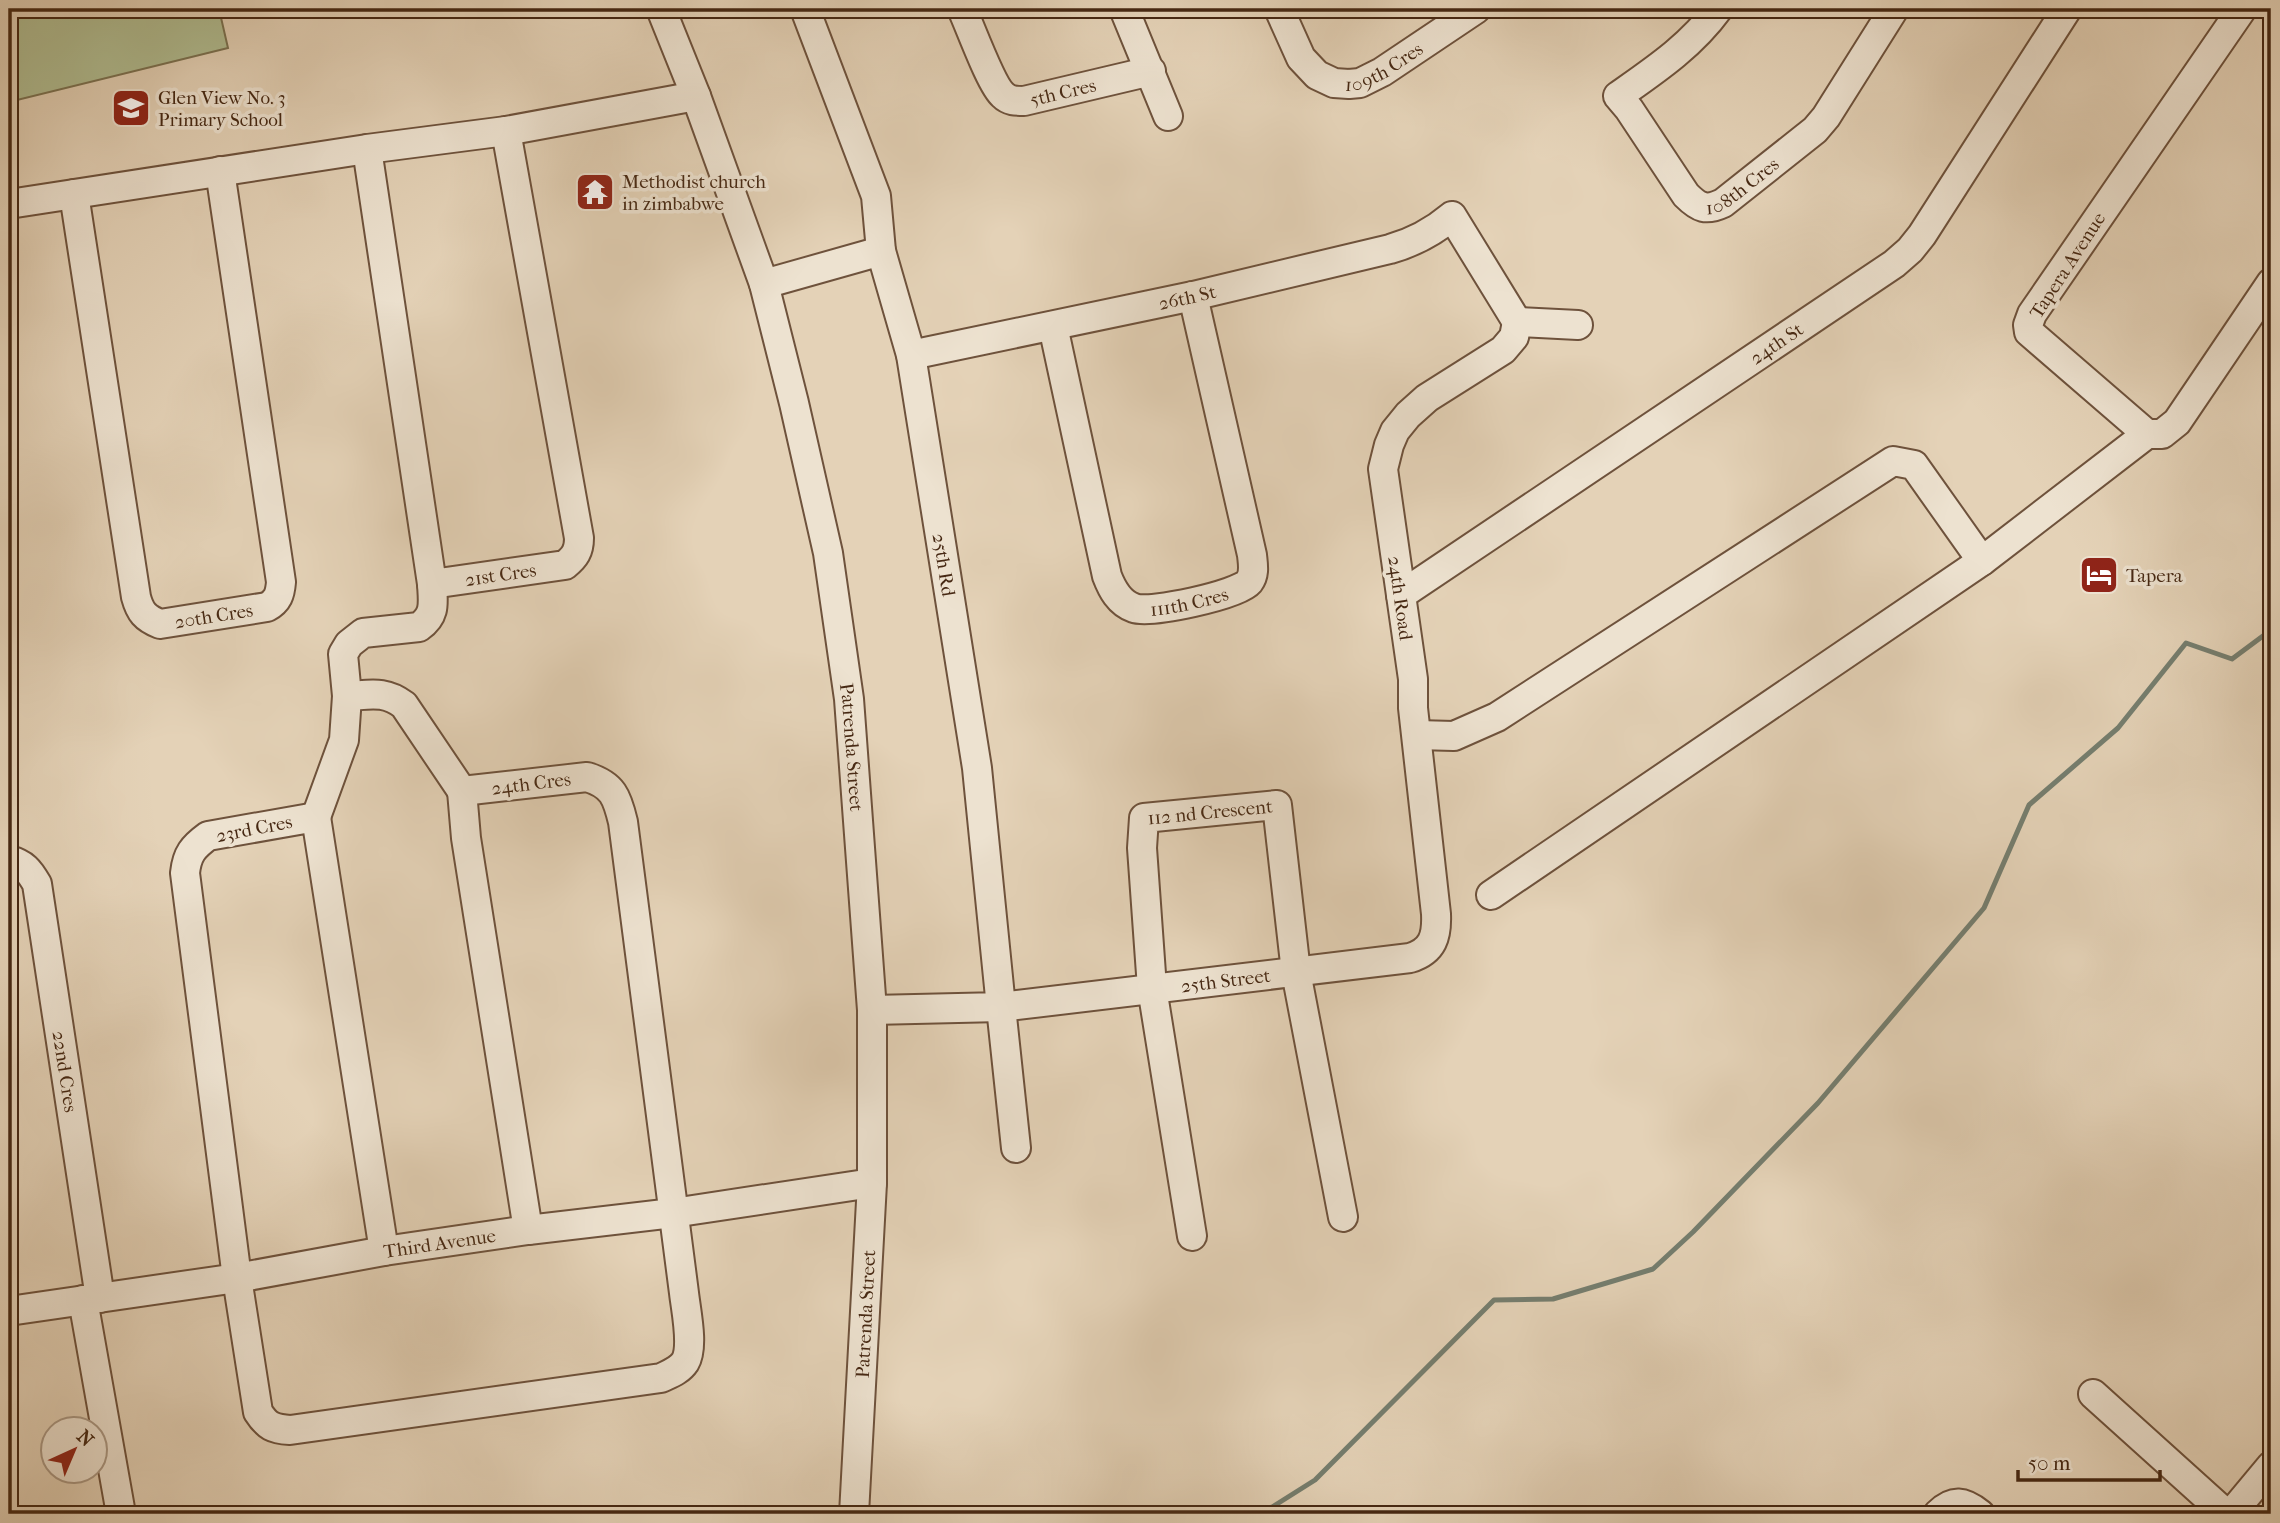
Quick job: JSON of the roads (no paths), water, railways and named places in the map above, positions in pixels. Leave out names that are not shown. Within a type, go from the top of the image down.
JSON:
[{"type":"street","name":"Patrenda Street","points":[[661,9],[696,96],[764,284],[828,553],[849,699],[872,1010],[872,1183],[854,1514]]},
{"type":"street","name":"25th Rd","points":[[805,9],[876,196],[881,251],[911,355],[977,768],[1016,1148]]},
{"type":"street","name":"5th Cres","points":[[962,9],[993,81],[1002,94],[1012,100],[1024,101],[1151,71]]},
{"type":"street","points":[[1124,9],[1168,116]]},
{"type":"street","name":"109th Cres","points":[[1279,9],[1301,58],[1317,75],[1334,83],[1349,84],[1360,83],[1382,72],[1476,9]]},
{"type":"street","name":"108th Cres","points":[[1718,9],[1689,43],[1618,96],[1629,108],[1686,195],[1698,206],[1710,209],[1723,203],[1815,130],[1895,9]]},
{"type":"street","name":"24th St","points":[[1401,595],[1902,257],[1922,235],[2067,9]]},
{"type":"street","name":"Tapera Avenue","points":[[2147,434],[2029,332],[2028,325],[2040,303],[2242,9]]},
{"type":"street","points":[[9,204],[367,149],[506,131],[696,96]]},
{"type":"street","name":"21st Cres","points":[[432,584],[565,565],[575,557],[579,548],[506,131]]},
{"type":"street","points":[[316,817],[344,740],[347,696],[343,654],[349,644],[363,633],[419,627],[427,621],[433,609],[432,584],[367,149]]},
{"type":"street","name":"20th Cres","points":[[74,194],[139,609],[145,617],[160,624],[187,620],[267,607],[278,599],[281,582],[220,171]]},
{"type":"street","name":"26th St","points":[[911,355],[1193,296],[1412,243],[1452,216],[1517,322]]},
{"type":"street","points":[[764,284],[881,251]]},
{"type":"street","points":[[1491,895],[1982,561],[2147,434],[2162,434],[2177,422],[2271,283]]},
{"type":"street","name":"111th Cres","points":[[1053,326],[1107,576],[1112,589],[1128,606],[1137,610],[1153,610],[1234,592],[1250,581],[1253,572],[1252,555],[1193,296]]},
{"type":"street","points":[[1517,322],[1578,325]]},
{"type":"street","name":"24th Road","points":[[1437,934],[1418,735],[1413,708],[1413,679],[1383,469],[1395,431],[1408,415],[1427,398],[1503,350],[1514,337],[1517,322]]},
{"type":"street","points":[[1418,735],[1454,736],[1497,717],[1893,461],[1914,465],[1982,561]]},
{"type":"street","points":[[347,696],[384,693],[404,705],[462,791],[466,838],[528,1230]]},
{"type":"street","name":"24th Cres","points":[[237,1278],[258,1412],[266,1425],[277,1430],[661,1378],[683,1365],[687,1359],[690,1346],[623,822],[618,803],[611,790],[601,781],[587,777],[462,791]]},
{"type":"street","name":"112 nd Crescent","points":[[1152,988],[1142,848],[1144,818],[1277,805],[1296,972]]},
{"type":"street","name":"23rd Cres","points":[[237,1278],[185,873],[186,859],[196,845],[208,836],[316,817],[384,1251]]},
{"type":"street","name":"22nd Cres","points":[[9,860],[22,864],[37,884],[121,1514]]},
{"type":"street","name":"25th Street","points":[[1000,1007],[1410,958],[1426,951],[1437,934]]},
{"type":"street","points":[[1296,972],[1343,1217]]},
{"type":"street","points":[[1152,988],[1192,1236]]},
{"type":"street","points":[[872,1010],[1000,1007]]},
{"type":"street","name":"Third Avenue","points":[[9,1311],[237,1278],[384,1251],[673,1213],[872,1183]]},
{"type":"street","points":[[2093,1394],[2225,1514]]},
{"type":"street","points":[[2231,1514],[2271,1466]]},
{"type":"street","points":[[1938,1514],[1950,1504],[1958,1502],[1968,1504],[1980,1514]]},
{"type":"waterway","points":[[1261,1514],[1315,1480],[1494,1300],[1553,1299],[1653,1269],[1693,1232],[1818,1103],[1984,908],[2029,805],[2118,728],[2186,643],[2232,659],[2271,630]]},
{"type":"place","name":"Glen View No. 3 Primary School","points":[[131,108]]},
{"type":"place","name":"Methodist church in zimbabwe","points":[[595,192]]},
{"type":"place","name":"Tapera","points":[[2099,575]]}]
